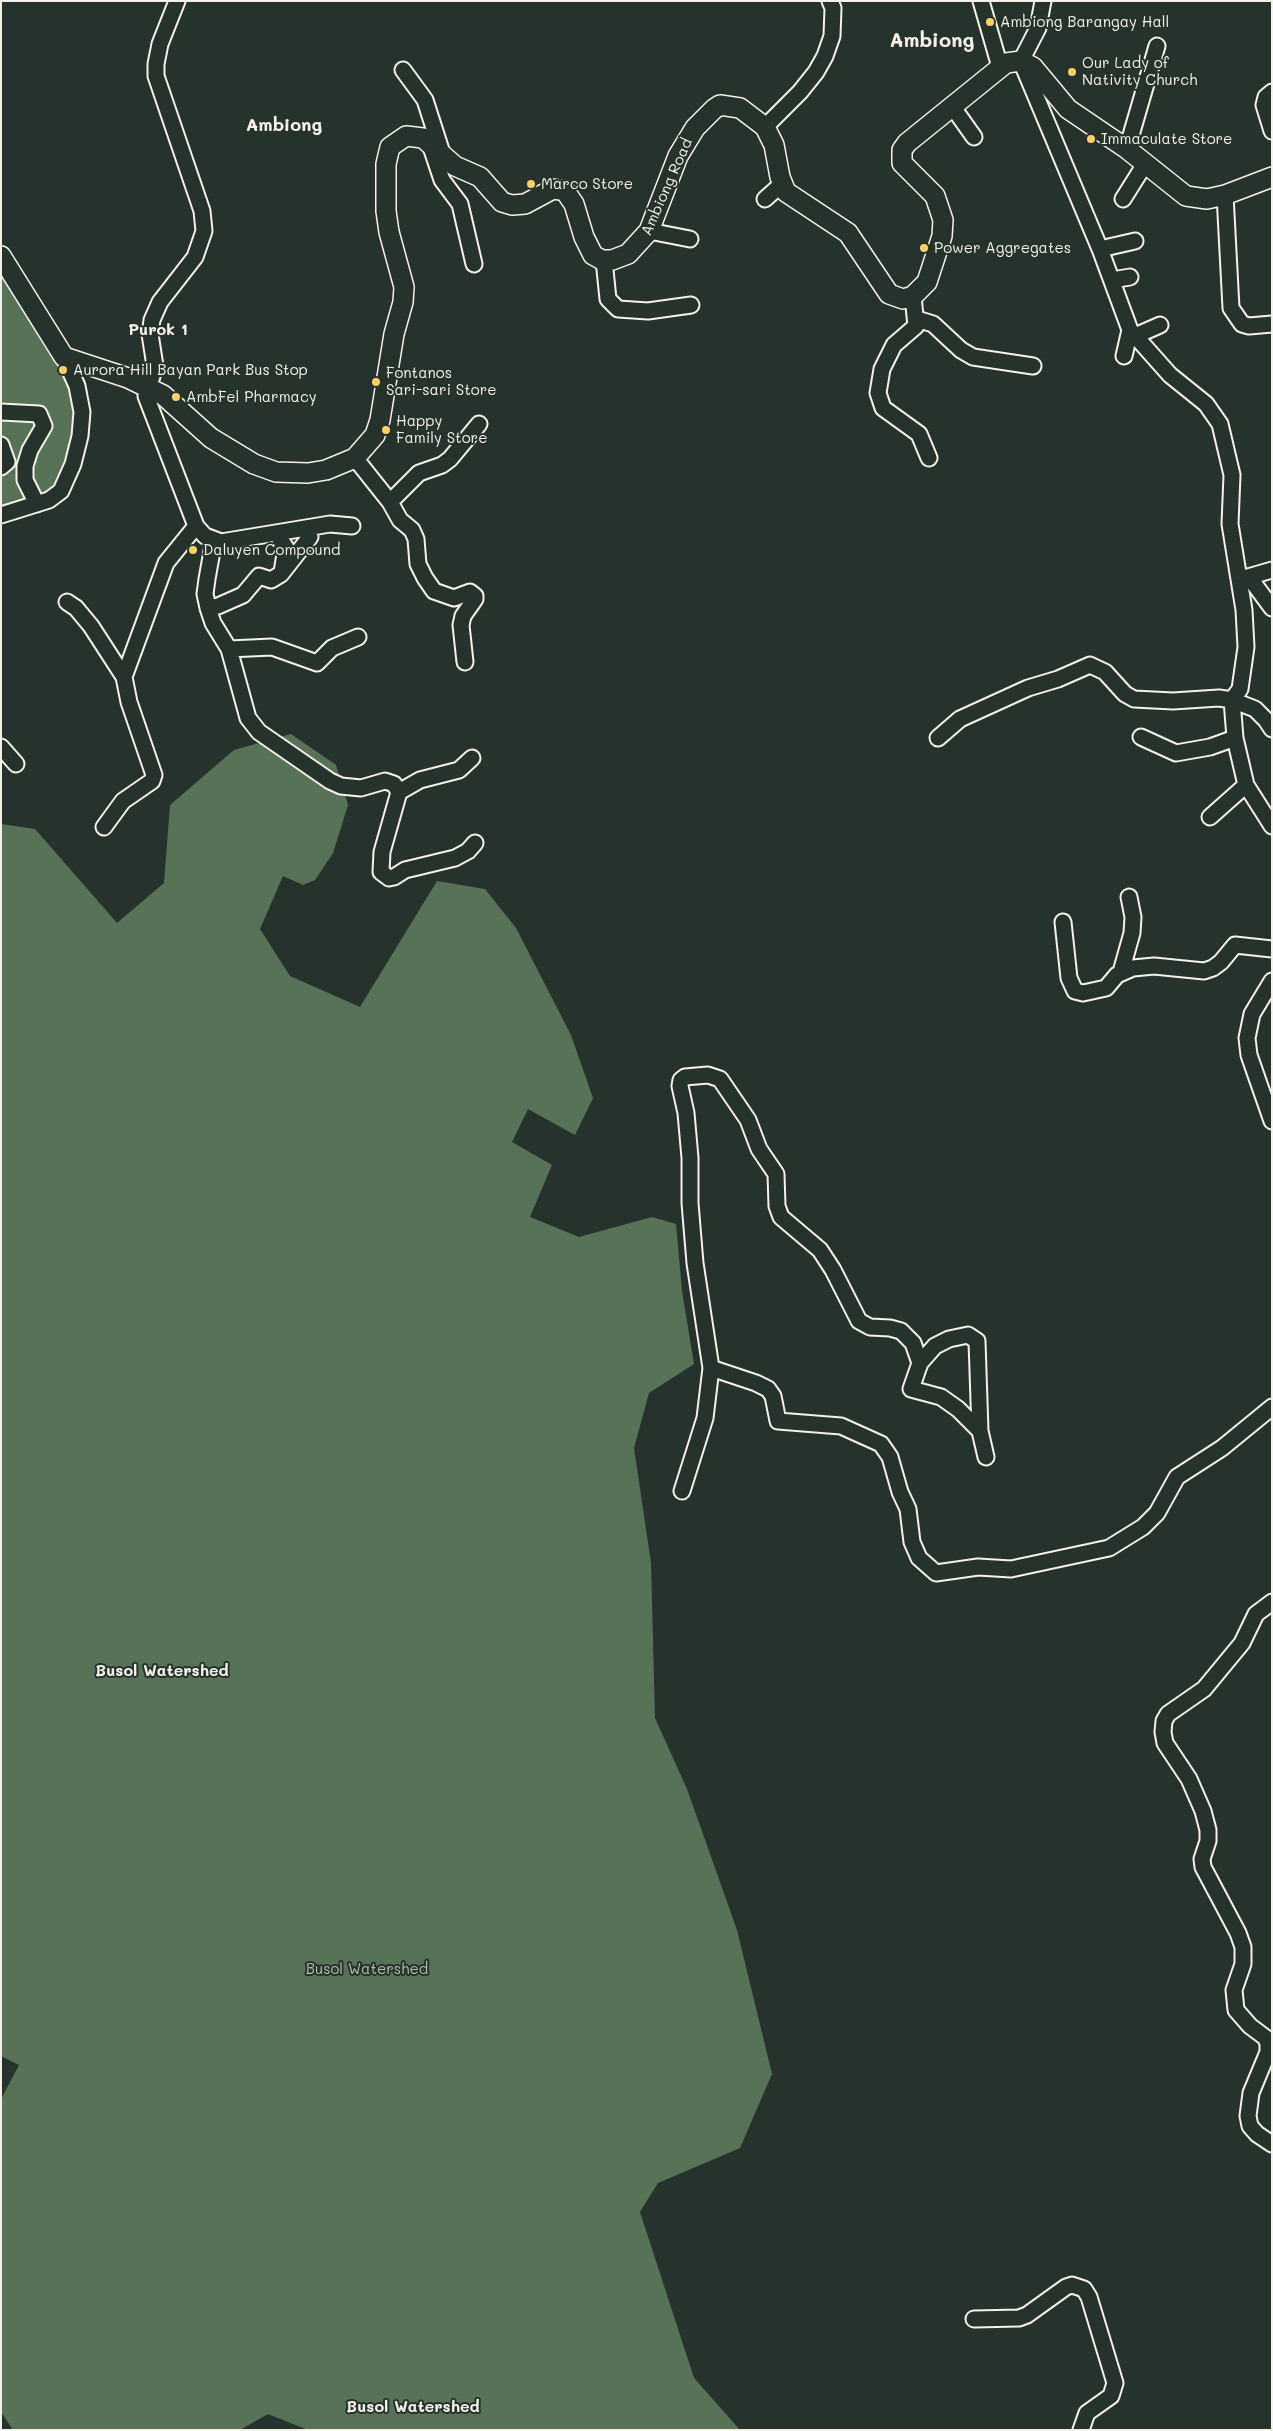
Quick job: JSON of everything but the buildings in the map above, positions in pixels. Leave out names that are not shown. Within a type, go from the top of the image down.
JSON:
[{"type":"main road","points":[[766,127],[777,155],[782,184],[791,197],[848,233],[888,294],[903,299],[914,296],[927,282],[936,260],[942,236],[943,220],[935,196],[906,168],[900,156],[907,143],[1006,63],[1021,61],[1033,67],[1068,109],[1127,149],[1186,196],[1207,199],[1225,195],[1272,178]]},
{"type":"main road","name":"Ambiong Road","points":[[640,242],[681,148],[694,128],[714,109],[723,105],[740,108],[766,127]]},
{"type":"main road","points":[[1,256],[64,357],[128,378],[150,388],[162,395],[189,420],[227,450],[264,469],[290,474],[326,470],[355,458],[375,435],[380,420],[394,334],[404,302],[402,275],[392,243],[386,211],[387,154],[398,140],[406,136],[423,138],[455,166],[480,177],[502,202],[512,205],[525,204],[553,189],[565,191],[570,195],[574,204],[588,246],[593,255],[604,260],[612,260],[640,242]]},
{"type":"street","points":[[176,1],[160,44],[156,76],[202,211],[204,231],[195,257],[160,302],[152,320],[150,334],[155,366],[150,388],[146,396],[196,526],[205,536],[221,542],[330,524],[352,526]]},
{"type":"street","points":[[766,127],[787,108],[811,79],[825,56],[832,36],[833,8],[830,1]]},
{"type":"street","points":[[981,1],[1000,67]]},
{"type":"street","points":[[1044,1],[1038,28],[1021,61],[1100,248],[1132,333],[1170,375],[1188,387],[1206,404],[1220,424],[1232,476],[1230,524],[1243,578],[1246,647],[1241,683],[1232,700],[1235,738],[1246,785],[1272,826]]},
{"type":"street","points":[[1127,149],[1157,46]]},
{"type":"street","points":[[402,70],[425,100],[442,180],[460,204],[474,264]]},
{"type":"street","points":[[1272,92],[1266,97],[1264,105],[1272,131]]},
{"type":"street","points":[[952,106],[974,137]]},
{"type":"street","points":[[1122,199],[1145,164]]},
{"type":"street","points":[[765,198],[782,184]]},
{"type":"street","points":[[1225,195],[1231,308],[1242,324],[1258,326],[1272,324]]},
{"type":"street","points":[[640,242],[690,239]]},
{"type":"street","points":[[1100,248],[1135,241]]},
{"type":"street","points":[[604,260],[608,299],[618,309],[648,311],[691,305]]},
{"type":"street","points":[[1112,280],[1130,277]]},
{"type":"street","points":[[914,296],[916,326],[894,345],[882,369],[878,393],[883,408],[919,434],[929,458]]},
{"type":"street","points":[[917,319],[933,324],[961,350],[973,357],[1033,366]]},
{"type":"street","points":[[1132,333],[1160,325]]},
{"type":"street","points":[[1124,356],[1132,333]]},
{"type":"street","points":[[1,515],[49,500],[61,491],[74,464],[80,436],[82,412],[77,386],[64,357]]},
{"type":"street","points":[[1,412],[39,414],[44,426],[30,450],[26,466],[25,480],[37,504]]},
{"type":"street","points":[[390,502],[419,473],[442,465],[450,459],[479,424]]},
{"type":"street","points":[[1,445],[7,462],[1,467]]},
{"type":"street","points":[[355,458],[390,502],[400,520],[412,530],[416,539],[418,564],[434,590],[454,598],[470,592],[475,596],[475,599],[462,616],[465,662]]},
{"type":"street","points":[[124,677],[166,562],[196,526]]},
{"type":"street","points":[[208,608],[218,606],[243,595],[259,576],[271,580],[282,574],[310,537]]},
{"type":"street","points":[[279,538],[286,548],[282,574]]},
{"type":"street","points":[[214,540],[206,586],[208,608],[213,623],[229,649],[248,718],[259,732],[341,786],[361,788],[385,781],[394,784],[400,792]]},
{"type":"street","points":[[1243,578],[1272,570]]},
{"type":"street","points":[[1243,578],[1272,608]]},
{"type":"street","points":[[67,602],[76,608],[91,626],[124,677],[129,702],[154,775],[152,781],[123,801],[104,827]]},
{"type":"street","points":[[229,649],[272,647],[317,663],[332,648],[358,637]]},
{"type":"street","points":[[938,738],[960,719],[1008,697],[1090,665],[1105,672],[1125,694],[1134,699],[1173,701],[1219,698],[1232,700],[1255,709],[1272,729]]},
{"type":"street","points":[[1141,737],[1176,753],[1210,747],[1235,738]]},
{"type":"street","points":[[1,747],[16,764]]},
{"type":"street","points":[[472,758],[459,770],[420,780],[400,792],[380,860],[381,872],[385,876],[394,877],[405,870],[455,858],[468,851],[475,843]]},
{"type":"street","points":[[1210,817],[1246,785]]},
{"type":"street","points":[[1063,922],[1069,978],[1075,991],[1083,993],[1106,988],[1121,972],[1132,933],[1133,917],[1129,897]]},
{"type":"street","points":[[1121,972],[1133,968],[1154,966],[1204,971],[1222,962],[1235,945],[1272,949]]},
{"type":"street","points":[[1272,981],[1252,1014],[1247,1038],[1249,1056],[1272,1121]]},
{"type":"street","points":[[682,1491],[705,1418],[711,1368],[695,1263],[687,1122],[680,1086],[681,1080],[685,1077],[708,1075],[720,1078],[748,1120],[760,1149],[776,1174],[777,1206],[781,1217],[820,1250],[833,1270],[859,1321],[870,1327],[890,1328],[901,1331],[913,1343],[920,1363]]},
{"type":"street","points":[[980,1431],[958,1409],[941,1397],[911,1389],[920,1363],[935,1346],[963,1335],[974,1338],[978,1348],[976,1367],[980,1431],[986,1458]]},
{"type":"street","points":[[711,1368],[768,1389],[773,1396],[778,1421],[841,1426],[882,1444],[890,1457],[900,1492],[908,1508],[912,1542],[919,1558],[936,1573],[978,1567],[1011,1569],[1109,1548],[1143,1527],[1157,1513],[1177,1477],[1222,1448],[1272,1407]]},
{"type":"street","points":[[1272,1602],[1256,1614],[1242,1642],[1204,1689],[1168,1714],[1164,1721],[1163,1732],[1164,1743],[1189,1779],[1203,1811],[1208,1830],[1208,1841],[1202,1859],[1203,1867],[1238,1933],[1243,1947],[1243,1964],[1234,1990],[1236,2010],[1250,2026],[1266,2038],[1268,2044],[1268,2052],[1252,2094],[1248,2116],[1250,2126],[1257,2134],[1272,2144]]},
{"type":"street","points":[[974,2319],[1019,2318],[1027,2316],[1066,2287],[1072,2285],[1084,2289],[1092,2307],[1115,2383],[1111,2396],[1087,2413],[1081,2430]]},
{"type":"green space","points":[[1,267],[60,360],[71,387],[76,413],[75,434],[68,463],[57,487],[42,496],[1,508]]},
{"type":"green space","name":"Busol Watershed","points":[[291,734],[336,765],[348,805],[333,853],[315,880],[303,885],[283,876],[260,929],[290,976],[360,1007],[437,881],[485,889],[516,928],[571,1035],[593,1098],[575,1135],[528,1109],[512,1142],[552,1165],[530,1217],[579,1237],[652,1217],[676,1224],[682,1291],[694,1364],[649,1393],[634,1448],[651,1563],[655,1718],[687,1789],[737,1930],[772,2074],[740,2148],[658,2183],[640,2212],[694,2378],[740,2430],[308,2430],[268,2414],[240,2430],[13,2430],[1,2412],[1,2099],[19,2065],[1,2056],[1,824],[35,829],[117,923],[164,883],[170,805],[234,750]]},
{"type":"place","name":"Ambiong Barangay Hall","points":[[990,22]]},
{"type":"place","name":"Our Lady of Nativity Church","points":[[1072,72]]},
{"type":"place","name":"Immaculate Store","points":[[1091,139]]},
{"type":"place","name":"Marco Store","points":[[531,184]]},
{"type":"place","name":"Power Aggregates","points":[[924,248]]},
{"type":"place","name":"Aurora Hill Bayan Park Bus Stop","points":[[63,370]]},
{"type":"place","name":"Fontanos Sari-sari Store","points":[[376,382]]},
{"type":"place","name":"AmbFel Pharmacy","points":[[176,397]]},
{"type":"place","name":"Happy Family Store","points":[[386,430]]},
{"type":"place","name":"Daluyen Compound","points":[[193,550]]},
{"type":"district","name":"Ambiong","points":[[932,41]]},
{"type":"district","name":"Ambiong","points":[[284,125]]},
{"type":"district","name":"Purok 1","points":[[158,330]]},
{"type":"district","name":"Busol Watershed","points":[[162,1671]]},
{"type":"district","name":"Busol Watershed","points":[[413,2407]]}]
